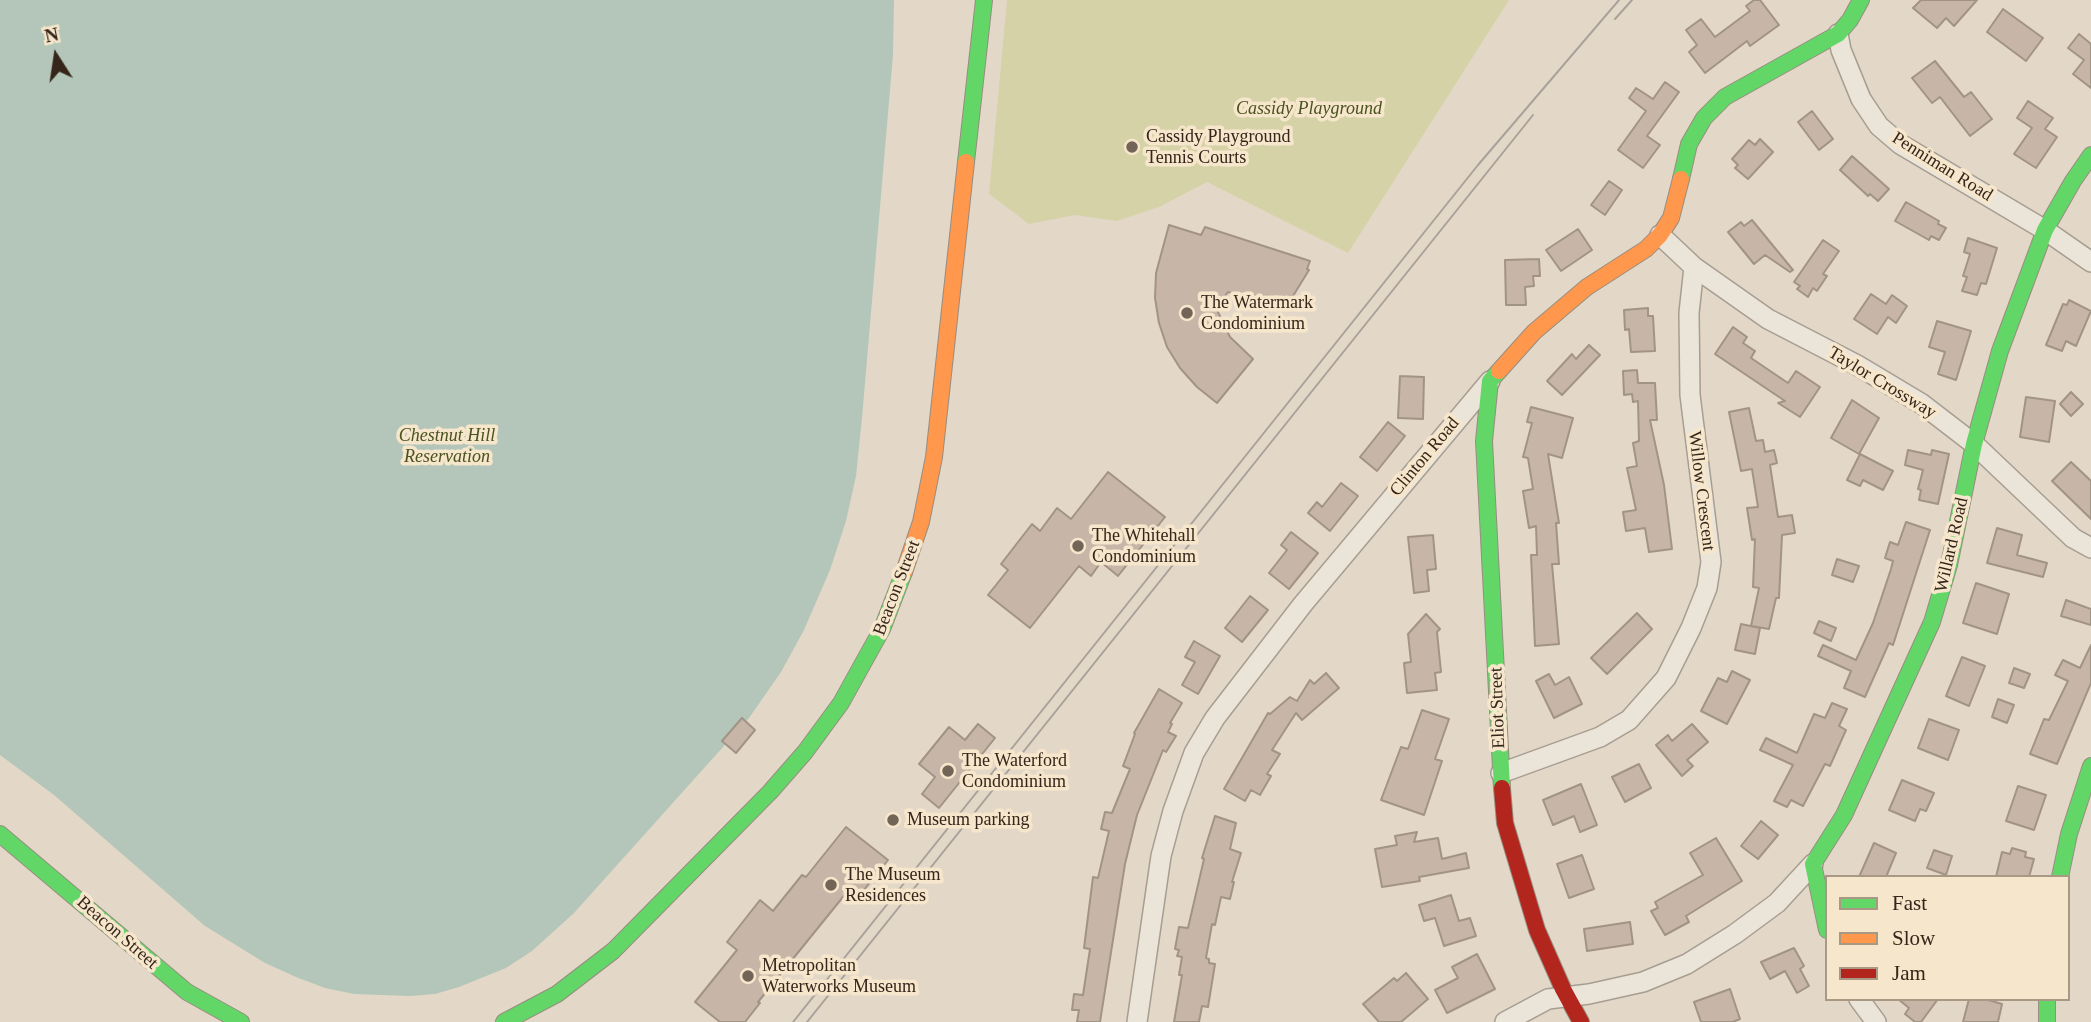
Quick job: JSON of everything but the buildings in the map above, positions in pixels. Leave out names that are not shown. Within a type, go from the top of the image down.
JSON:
[{"type":"street","name":"Beacon Street","points":[[504,1022],[557,994],[613,951],[771,792],[835,712],[882,629],[912,551],[934,457],[984,0]]},
{"type":"street","name":"Clinton Road","points":[[1137,1022],[1161,856],[1173,811],[1194,753],[1215,718],[1303,604],[1534,332],[1587,287],[1646,249],[1660,235],[1671,218],[1689,144],[1704,118],[1725,97],[1838,34],[1861,0]]},
{"type":"street","name":"Penniman Road","points":[[1838,34],[1841,50],[1861,99],[1879,126],[1900,144],[2045,230],[2091,262]]},
{"type":"street","name":"Willard Road","points":[[1812,864],[1844,815],[1932,622],[1949,565],[1974,444],[2000,351],[2045,230],[2091,155]]},
{"type":"street","name":"Taylor Crossway","points":[[1660,235],[1694,267],[1768,319],[1857,365],[1922,404],[1974,444],[2073,538],[2091,548]]},
{"type":"street","name":"Willow Crescent","points":[[1501,773],[1600,737],[1629,720],[1667,678],[1703,598],[1711,562],[1690,395],[1689,313],[1694,267]]},
{"type":"street","name":"Eliot Street","points":[[1490,381],[1484,441],[1505,823],[1529,908],[1580,1022]]},
{"type":"street","points":[[2060,875],[2069,834],[2091,766]]},
{"type":"street","name":"Beacon Street","points":[[0,834],[187,992],[241,1022]]},
{"type":"street","points":[[1812,864],[1825,921]]},
{"type":"street","points":[[1504,1022],[1548,999],[1589,995],[1643,982],[1688,964],[1735,934],[1777,902],[1812,864]]},
{"type":"street","points":[[1860,1001],[1876,1022]]},
{"type":"street","points":[[2047,1001],[2047,1022]]},
{"type":"green space","name":"Cassidy Playground","points":[[1007,0],[1509,0],[1348,253],[1207,182],[1159,207],[1117,221],[1075,215],[1029,224],[989,194]]},
{"type":"shaded area","name":"Chestnut Hill Reservation","points":[[0,0],[894,0],[893,55],[856,476],[846,521],[830,570],[804,630],[781,672],[749,718],[574,913],[532,951],[506,968],[435,994],[410,996],[354,994],[325,988],[296,977],[265,963],[205,926],[54,795],[0,755]]},
{"type":"tram line","points":[[793,1022],[1478,165],[1619,0]]},
{"type":"tram line","points":[[1615,19],[1632,0]]},
{"type":"tram line","points":[[807,1022],[1533,115]]},
{"type":"traffic: fast","points":[[966,162],[984,0]]},
{"type":"traffic: fast","points":[[1681,179],[1689,144],[1704,118],[1725,97],[1838,34],[1861,0]]},
{"type":"traffic: fast","points":[[1825,921],[1813,864],[1844,815],[1932,622],[1949,565],[1974,444],[2000,351],[2045,230],[2091,155]]},
{"type":"traffic: fast","points":[[1499,371],[1490,381],[1484,441],[1502,788]]},
{"type":"traffic: fast","points":[[504,1022],[557,994],[613,951],[770,792],[805,752],[841,703],[882,629],[904,572]]},
{"type":"traffic: fast","points":[[2060,875],[2069,834],[2091,766]]},
{"type":"traffic: fast","points":[[0,834],[187,992],[241,1022]]},
{"type":"traffic: fast","points":[[2047,1001],[2047,1022]]},
{"type":"traffic: slow","points":[[904,572],[921,522],[934,457],[966,162]]},
{"type":"traffic: slow","points":[[1499,371],[1534,332],[1587,287],[1646,249],[1660,235],[1671,218],[1681,179]]},
{"type":"traffic: jam","points":[[1502,788],[1505,823],[1537,930],[1581,1022]]},
{"type":"place","name":"Cassidy Playground Tennis Courts","points":[[1132,147]]},
{"type":"place","name":"The Watermark Condominium","points":[[1187,313]]},
{"type":"place","name":"The Whitehall Condominium","points":[[1078,546]]},
{"type":"place","name":"The Waterford Condominium","points":[[948,771]]},
{"type":"place","name":"Museum parking","points":[[893,820]]},
{"type":"place","name":"The Museum Residences","points":[[831,885]]},
{"type":"place","name":"Metropolitan Waterworks Museum","points":[[748,976]]}]
